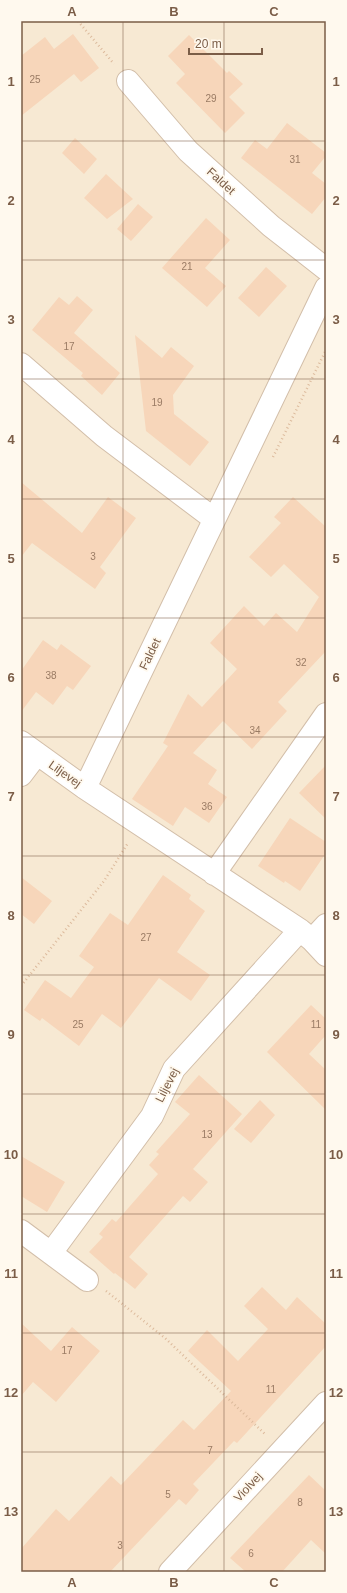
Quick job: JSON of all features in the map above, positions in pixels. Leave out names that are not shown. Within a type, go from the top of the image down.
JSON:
[{"type":"street","name":"Faldet","points":[[128,81],[188,151],[271,226],[326,269]]},
{"type":"street","name":"Faldet","points":[[85,788],[326,288]]},
{"type":"street","points":[[21,364],[104,436],[214,519]]},
{"type":"street","points":[[214,874],[326,714]]},
{"type":"street","name":"Liljevej","points":[[21,775],[29,748],[85,788],[214,874],[316,937],[174,1068],[152,1116],[51,1253]]},
{"type":"street","points":[[21,1231],[87,1280]]},
{"type":"street","name":"Violvej","points":[[170,1572],[326,1402]]},
{"type":"path","points":[[78,21],[128,81]]},
{"type":"path","points":[[21,986],[104,881],[140,824]]},
{"type":"path","points":[[87,1280],[100,1286],[165,1338],[282,1450]]},
{"type":"shaded area","points":[[21,21],[326,21],[326,1572],[21,1572]]},
{"type":"building","points":[[73,34],[99,68],[81,82],[74,74],[21,116],[21,56],[45,37],[54,49]]},
{"type":"building","points":[[189,35],[227,73],[229,71],[243,84],[229,97],[245,113],[225,133],[176,83],[185,74],[168,56]]},
{"type":"building","points":[[287,123],[326,153],[326,156],[312,173],[326,184],[326,197],[312,214],[241,158],[255,140],[267,149]]},
{"type":"building","points":[[75,138],[97,159],[84,174],[62,153]]},
{"type":"building","points":[[106,174],[133,199],[107,219],[84,198]]},
{"type":"building","points":[[138,204],[153,217],[131,241],[117,229]]},
{"type":"building","points":[[206,218],[230,240],[205,268],[226,286],[207,307],[162,268]]},
{"type":"building","points":[[266,267],[287,286],[259,317],[238,298]]},
{"type":"building","points":[[77,296],[93,310],[74,333],[120,373],[102,395],[81,376],[83,373],[32,330],[59,297],[69,305]]},
{"type":"building","points":[[135,335],[162,358],[171,347],[194,366],[173,395],[174,414],[209,442],[190,466],[146,431]]},
{"type":"building","points":[[21,482],[82,533],[108,497],[136,518],[100,567],[106,573],[95,589],[32,543],[21,557]]},
{"type":"building","points":[[293,497],[326,527],[326,651],[278,702],[287,711],[252,749],[223,721],[193,753],[217,770],[208,784],[227,797],[209,823],[185,807],[173,826],[132,799],[168,746],[163,743],[188,694],[202,707],[237,669],[210,643],[244,606],[264,626],[276,613],[297,632],[319,597],[284,564],[271,577],[249,557],[281,523],[274,517]]},
{"type":"building","points":[[43,640],[57,650],[61,644],[91,666],[73,690],[67,686],[53,705],[36,692],[21,712],[21,671]]},
{"type":"building","points":[[326,765],[326,819],[299,793]]},
{"type":"building","points":[[290,818],[326,842],[326,853],[300,891],[285,881],[284,883],[258,866]]},
{"type":"building","points":[[163,875],[191,895],[189,899],[205,911],[177,952],[210,975],[191,1001],[159,978],[121,1028],[102,1014],[79,1046],[42,1018],[40,1021],[24,1010],[45,980],[71,998],[94,967],[79,956],[110,913],[128,925]]},
{"type":"building","points":[[21,877],[52,901],[34,924],[21,914]]},
{"type":"building","points":[[311,1005],[326,1019],[326,1035],[309,1054],[326,1070],[326,1110],[267,1052]]},
{"type":"building","points":[[199,1075],[242,1114],[193,1169],[208,1182],[190,1202],[183,1196],[129,1257],[148,1274],[135,1289],[115,1273],[114,1274],[89,1252],[103,1237],[99,1234],[112,1219],[116,1222],[158,1174],[149,1165],[159,1154],[156,1152],[190,1114],[175,1102]]},
{"type":"building","points":[[260,1100],[275,1115],[251,1143],[234,1129]]},
{"type":"building","points":[[21,1156],[65,1182],[47,1212],[21,1196]]},
{"type":"building","points":[[262,1287],[286,1310],[297,1297],[326,1324],[326,1346],[237,1443],[234,1441],[193,1484],[199,1490],[186,1505],[179,1499],[110,1572],[21,1572],[21,1549],[56,1509],[69,1521],[111,1476],[121,1485],[183,1420],[194,1430],[231,1391],[188,1351],[207,1330],[238,1361],[268,1329],[244,1306]]},
{"type":"building","points":[[21,1323],[51,1351],[72,1327],[100,1351],[56,1402],[33,1382],[21,1396]]},
{"type":"building","points":[[309,1475],[326,1491],[326,1554],[311,1540],[282,1572],[246,1572],[230,1558]]}]
